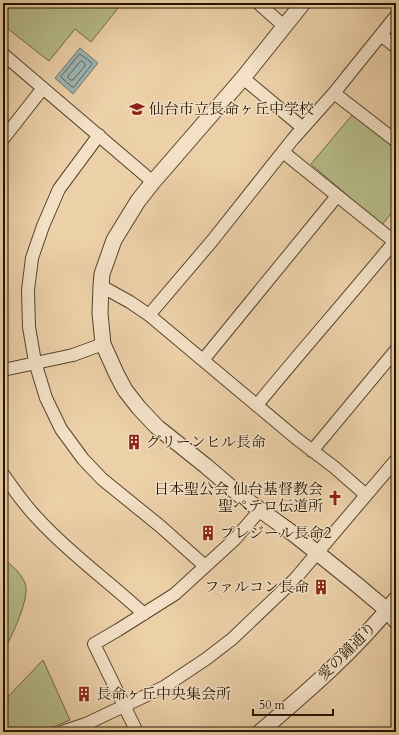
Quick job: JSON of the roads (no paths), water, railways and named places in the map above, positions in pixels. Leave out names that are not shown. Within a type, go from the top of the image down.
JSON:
[{"type":"street","points":[[258,3],[284,26]]},
{"type":"street","points":[[303,3],[243,78],[153,182],[138,201],[114,240],[102,274],[100,313],[103,344],[116,376],[125,390],[139,408],[158,427],[241,496],[393,610]]},
{"type":"street","points":[[149,315],[212,241],[283,152],[334,93],[396,16]]},
{"type":"street","points":[[381,35],[396,47]]},
{"type":"street","points":[[3,54],[100,135],[153,182]]},
{"type":"street","points":[[243,78],[303,128]]},
{"type":"street","points":[[3,139],[43,88]]},
{"type":"street","points":[[334,93],[396,141]]},
{"type":"street","points":[[100,135],[59,189],[43,226],[32,258],[28,290],[29,326],[35,362],[46,398],[61,429],[83,459],[102,479],[160,526],[205,566]]},
{"type":"street","points":[[257,405],[395,242],[283,152]]},
{"type":"street","points":[[203,360],[337,196]]},
{"type":"street","points":[[101,286],[130,302],[149,315],[366,495]]},
{"type":"street","points":[[3,370],[73,354],[103,344]]},
{"type":"street","points":[[312,451],[396,350]]},
{"type":"street","points":[[62,732],[86,724],[164,687],[206,659],[232,639],[296,579],[396,460]]},
{"type":"street","points":[[3,474],[18,496],[66,547],[121,592],[144,614]]},
{"type":"street","points":[[137,732],[94,644],[175,594],[235,539],[260,510]]},
{"type":"street","name":"愛の鐘通り","points":[[260,732],[301,697],[393,610]]},
{"type":"water","points":[[80,48],[98,63],[73,94],[55,78]]},
{"type":"place","name":"仙台市立長命ヶ丘中学校","points":[[137,109]]},
{"type":"place","name":"グリーンヒル長命","points":[[134,442]]},
{"type":"place","name":"日本聖公会 仙台基督教会 聖ペテロ伝道所","points":[[335,498]]},
{"type":"place","name":"プレジール長命2","points":[[208,533]]},
{"type":"place","name":"ファルコン長命","points":[[321,587]]},
{"type":"place","name":"長命ヶ丘中央集会所","points":[[84,694]]}]
